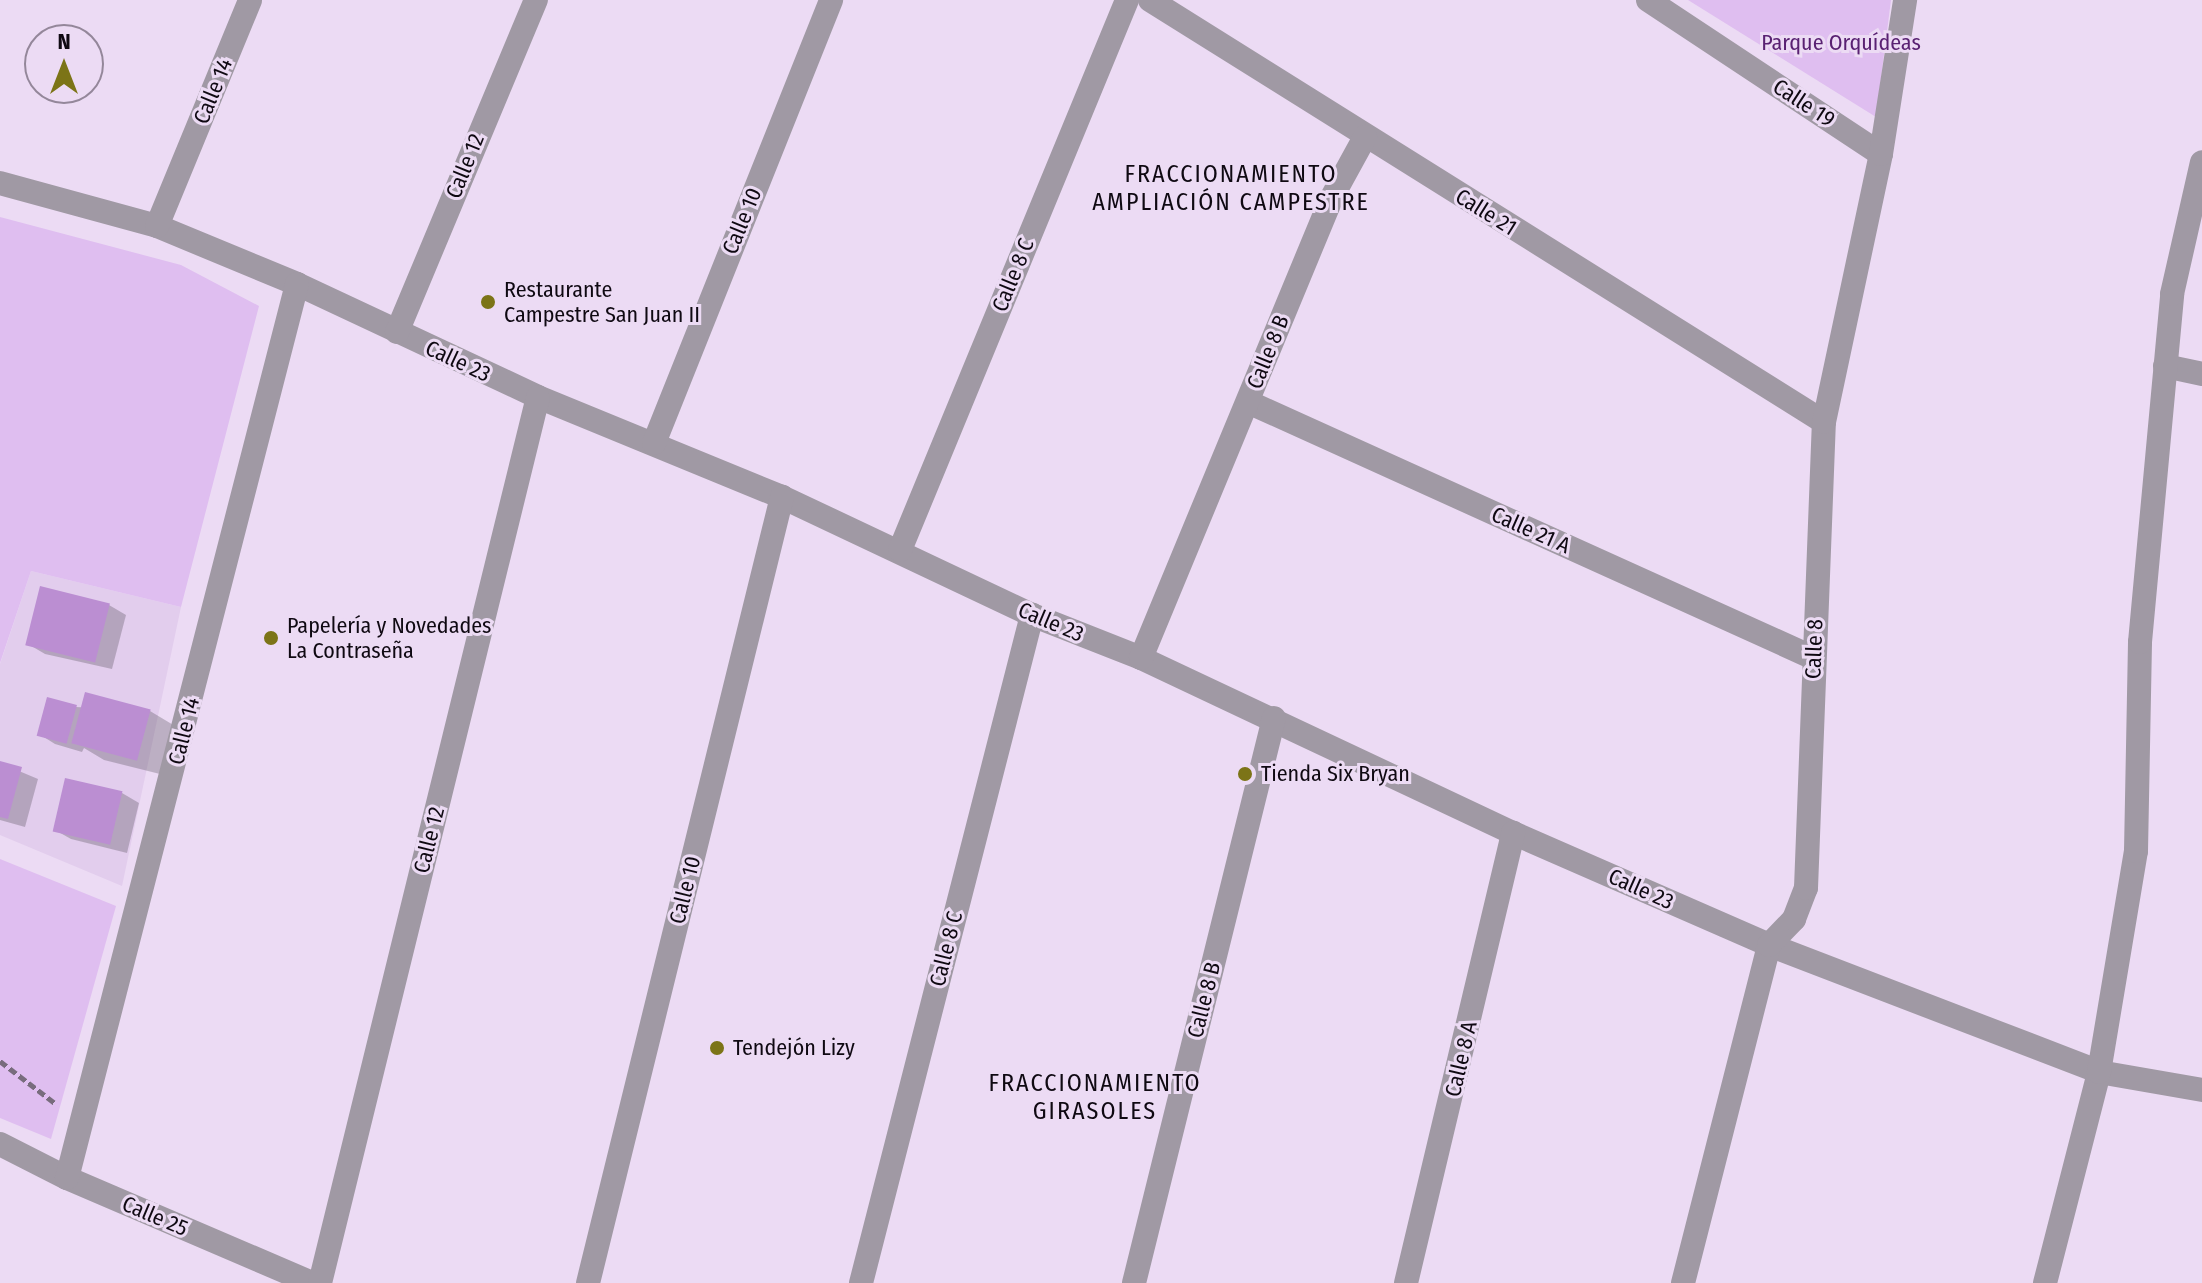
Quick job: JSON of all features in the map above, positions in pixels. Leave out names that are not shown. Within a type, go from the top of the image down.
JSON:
[{"type":"street","name":"Calle 14","points":[[157,226],[250,0]]},
{"type":"street","name":"Calle 12","points":[[397,332],[536,0]]},
{"type":"street","name":"Calle 10","points":[[654,443],[831,0]]},
{"type":"street","name":"Calle 8 C","points":[[900,550],[1127,0]]},
{"type":"street","name":"Calle 21","points":[[1150,0],[1824,422]]},
{"type":"street","name":"Calle 19","points":[[1648,0],[1881,154]]},
{"type":"street","name":"Calle 8","points":[[1683,1283],[1769,945],[1794,919],[1806,888],[1824,422],[1881,154],[1905,0]]},
{"type":"street","name":"Calle 8 B","points":[[1141,658],[1331,199],[1365,137]]},
{"type":"street","points":[[2045,1283],[2099,1072],[2136,851],[2140,642],[2165,366],[2172,294],[2202,162]]},
{"type":"street","name":"Calle 23","points":[[0,183],[157,226],[297,284],[538,397],[782,497],[900,550],[1032,615],[1141,658],[1513,833],[1769,945],[2099,1072],[2202,1090]]},
{"type":"street","name":"Calle 14","points":[[67,1178],[83,1128],[297,284]]},
{"type":"street","points":[[2165,366],[2202,374]]},
{"type":"street","name":"Calle 12","points":[[320,1283],[538,397]]},
{"type":"street","name":"Calle 21 A","points":[[1248,402],[1814,658]]},
{"type":"street","name":"Calle 10","points":[[588,1283],[782,497]]},
{"type":"street","name":"Calle 8 C","points":[[861,1283],[1032,615]]},
{"type":"street","name":"Calle 8 B","points":[[1134,1283],[1274,718]]},
{"type":"street","name":"Calle 8 A","points":[[1406,1283],[1513,833]]},
{"type":"street","name":"Calle 25","points":[[0,1144],[67,1178],[312,1283]]},
{"type":"path","points":[[0,1061],[83,1128]]},
{"type":"shaded area","points":[[31,571],[181,607],[122,886],[0,835],[0,664]]},
{"type":"green space","name":"Parque Orquídeas","points":[[1688,0],[1891,0],[1876,117]]},
{"type":"green space","points":[[0,217],[181,265],[259,306],[181,607],[31,571],[0,663]]},
{"type":"green space","points":[[0,859],[116,906],[51,1139],[0,1118]]},
{"type":"building","points":[[40,586],[110,603],[95,663],[25,645]]},
{"type":"building","points":[[85,692],[151,710],[137,761],[71,743]]},
{"type":"building","points":[[47,697],[77,705],[67,744],[37,736]]},
{"type":"building","points":[[0,761],[22,767],[8,819],[0,817]]},
{"type":"building","points":[[65,778],[122,791],[110,845],[53,832]]},
{"type":"place","name":"Restaurante Campestre San Juan II","points":[[488,302]]},
{"type":"place","name":"Papelería y Novedades La Contraseña","points":[[271,638]]},
{"type":"place","name":"Tienda Six Bryan","points":[[1245,774]]},
{"type":"place","name":"Tendejón Lizy","points":[[717,1048]]},
{"type":"district","name":"FRACCIONAMIENTO AMPLIACIÓN CAMPESTRE","points":[[1231,189]]},
{"type":"district","name":"FRACCIONAMIENTO GIRASOLES","points":[[1095,1098]]}]
